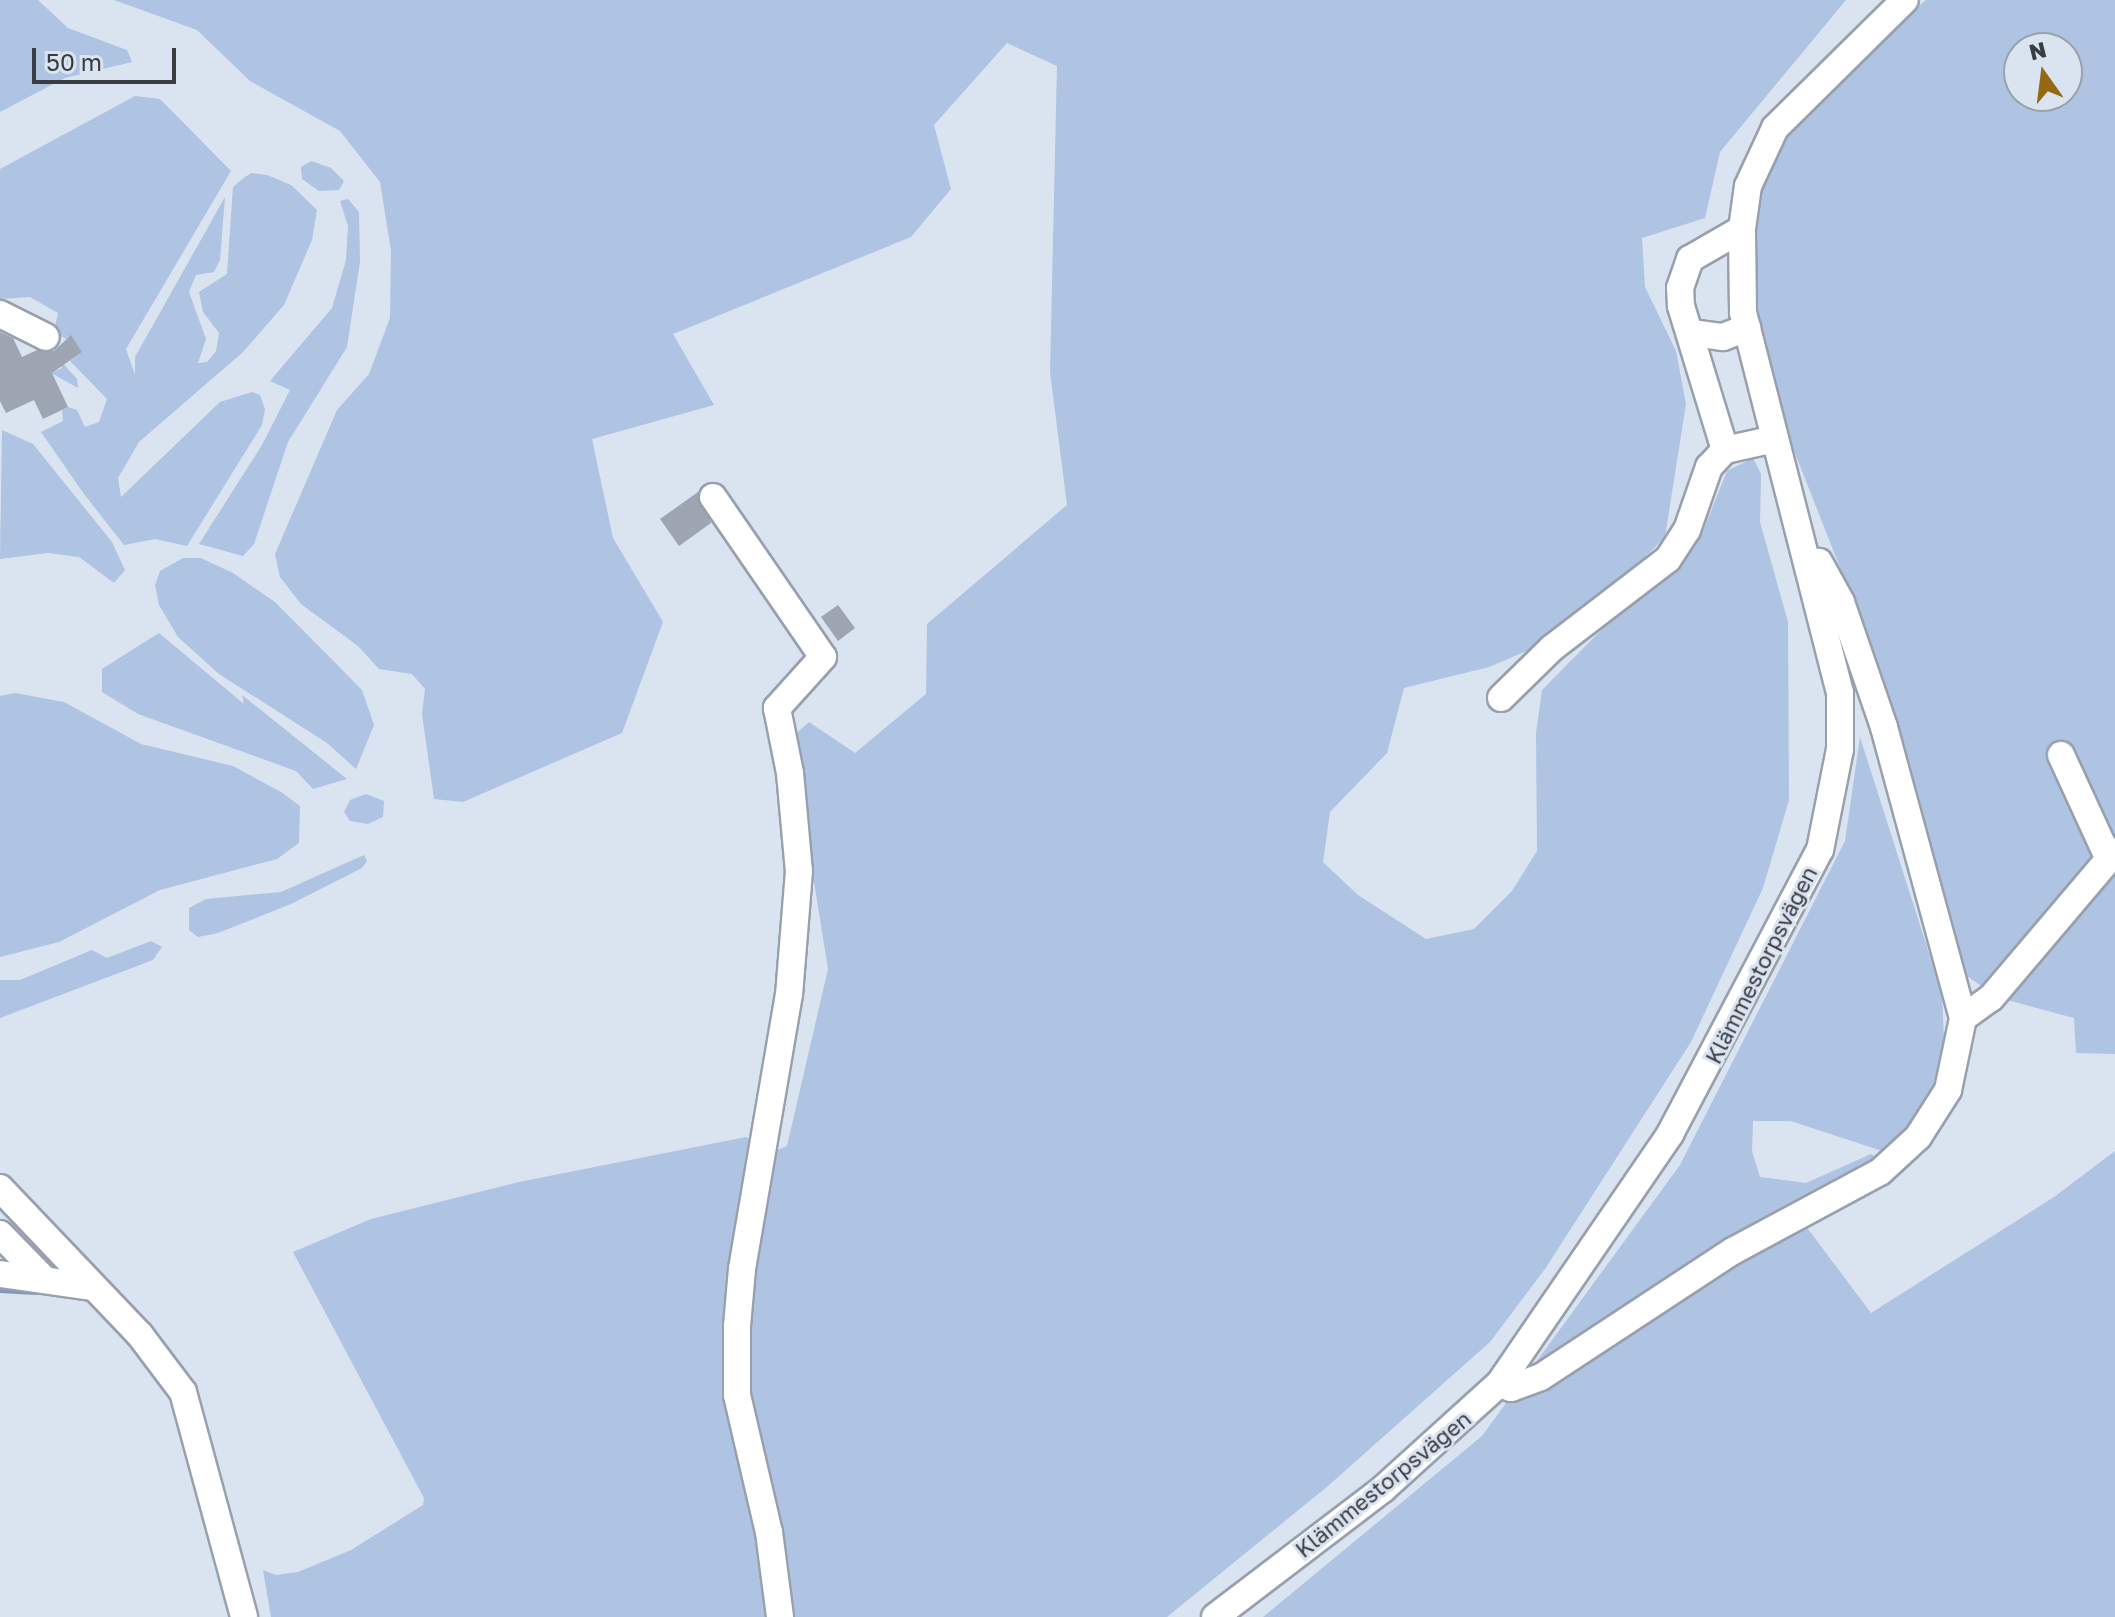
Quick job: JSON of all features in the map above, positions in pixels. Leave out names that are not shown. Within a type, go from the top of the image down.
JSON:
[{"type":"street","name":"Klämmestorpsvägen","points":[[1215,1617],[1393,1481],[1499,1384],[1670,1134],[1820,850],[1840,749],[1840,693],[1805,542],[1747,328],[1740,282],[1742,229],[1748,186],[1775,128],[1905,0]]},
{"type":"street","points":[[1725,450],[1693,333],[1681,306],[1682,271],[1710,243],[1742,229]]},
{"type":"street","points":[[0,314],[46,337]]},
{"type":"street","points":[[1693,333],[1723,337],[1747,328]]},
{"type":"street","points":[[1501,698],[1552,648],[1668,559],[1687,530],[1709,467],[1725,450],[1775,439]]},
{"type":"street","points":[[713,497],[823,657],[777,708],[799,871],[789,994],[742,1269],[737,1326],[737,1395],[769,1532],[780,1617]]},
{"type":"street","points":[[1499,1384],[1511,1388],[1541,1377],[1733,1251],[1899,1158],[1937,1114],[1948,1090],[1963,1018],[1884,727],[1841,602],[1805,542]]},
{"type":"street","points":[[1963,1018],[1991,998],[2111,854],[2061,755]]},
{"type":"street","points":[[0,1188],[156,1353],[183,1392],[244,1617]]},
{"type":"street","points":[[0,1234],[43,1278]]},
{"type":"street","points":[[0,1274],[91,1287]]},
{"type":"shaded area","points":[[0,0],[38,0],[68,28],[127,50],[132,62],[65,78],[0,112]]},
{"type":"shaded area","points":[[114,0],[1846,0],[1720,152],[1705,218],[1642,238],[1645,287],[1676,351],[1686,404],[1665,537],[1569,633],[1489,667],[1404,688],[1387,753],[1330,812],[1323,862],[1358,895],[1426,939],[1474,929],[1512,891],[1537,851],[1536,733],[1542,690],[1624,607],[1669,576],[1701,536],[1727,471],[1753,458],[1761,474],[1760,522],[1788,622],[1789,800],[1763,888],[1691,1042],[1545,1269],[1490,1342],[1328,1486],[1167,1617],[271,1617],[263,1570],[276,1575],[298,1572],[351,1550],[423,1505],[424,1498],[293,1252],[371,1219],[519,1182],[746,1137],[772,1152],[787,1146],[828,969],[791,738],[809,722],[855,753],[926,694],[927,624],[1067,505],[1050,372],[1057,66],[1007,43],[934,125],[951,189],[911,237],[673,334],[714,405],[592,439],[613,538],[663,622],[622,733],[463,802],[434,799],[422,714],[425,689],[412,674],[379,669],[358,646],[301,604],[280,577],[275,554],[337,410],[369,374],[390,318],[391,251],[380,182],[340,131],[250,81],[197,30]]},
{"type":"shaded area","points":[[1926,0],[2115,0],[2115,1054],[2076,1053],[2074,1018],[2000,998],[1962,973],[1852,598],[1789,438],[1759,332],[1750,230],[1753,199],[1794,117]]},
{"type":"shaded area","points":[[135,96],[160,99],[231,171],[126,349],[135,375],[135,357],[225,197],[220,260],[214,272],[196,275],[189,292],[206,339],[198,363],[207,362],[216,351],[219,333],[203,312],[199,292],[227,274],[233,187],[251,173],[267,175],[291,185],[317,210],[312,240],[284,305],[243,352],[139,442],[118,478],[121,497],[220,402],[252,392],[260,395],[265,409],[262,425],[187,546],[155,539],[124,545],[84,494],[41,432],[63,421],[62,410],[68,407],[77,410],[85,427],[99,422],[107,399],[70,361],[82,352],[71,336],[66,339],[54,332],[58,313],[30,297],[0,299],[0,169]]},
{"type":"shaded area","points":[[311,161],[331,168],[344,181],[339,190],[319,191],[302,179],[301,167]]},
{"type":"shaded area","points":[[348,199],[359,212],[360,262],[347,347],[288,442],[254,544],[243,556],[199,544],[262,445],[290,390],[270,381],[332,308],[346,260],[348,226],[340,201]]},
{"type":"shaded area","points":[[58,358],[77,379],[78,388],[51,373],[62,368]]},
{"type":"shaded area","points":[[2,430],[33,444],[112,542],[125,570],[114,583],[79,557],[48,553],[0,559]]},
{"type":"shaded area","points":[[183,558],[201,558],[233,573],[275,602],[362,690],[374,725],[356,769],[327,743],[219,674],[178,637],[159,605],[155,585],[160,571]]},
{"type":"shaded area","points":[[159,633],[244,704],[242,695],[347,779],[313,789],[296,771],[138,714],[102,692],[102,669]]},
{"type":"shaded area","points":[[15,693],[64,702],[141,744],[233,766],[300,806],[299,843],[277,859],[160,890],[59,942],[0,957],[0,696]]},
{"type":"shaded area","points":[[1860,737],[1942,994],[1944,1038],[1935,1098],[1891,1154],[1791,1121],[1753,1121],[1752,1151],[1760,1177],[1806,1183],[1871,1154],[1882,1162],[1793,1209],[1871,1313],[2054,1197],[2115,1151],[2115,1617],[1263,1617],[1482,1436],[1680,1165],[1845,841]]},
{"type":"shaded area","points":[[366,794],[384,801],[383,817],[368,824],[350,821],[344,812],[350,800]]},
{"type":"shaded area","points":[[364,855],[367,861],[362,868],[291,904],[218,933],[198,937],[189,930],[189,908],[206,899],[281,892]]},
{"type":"shaded area","points":[[151,941],[162,947],[153,960],[0,1018],[0,980],[20,980],[92,950],[107,958]]},
{"type":"building","points":[[0,332],[13,338],[22,357],[37,350],[54,351],[71,335],[82,352],[52,373],[68,407],[43,419],[34,400],[6,413],[0,401]]},
{"type":"building","points":[[698,492],[711,523],[679,546],[660,519]]},
{"type":"building","points":[[838,605],[855,628],[838,641],[821,617]]},
{"type":"waterway","points":[[0,1290],[36,1292]]}]
